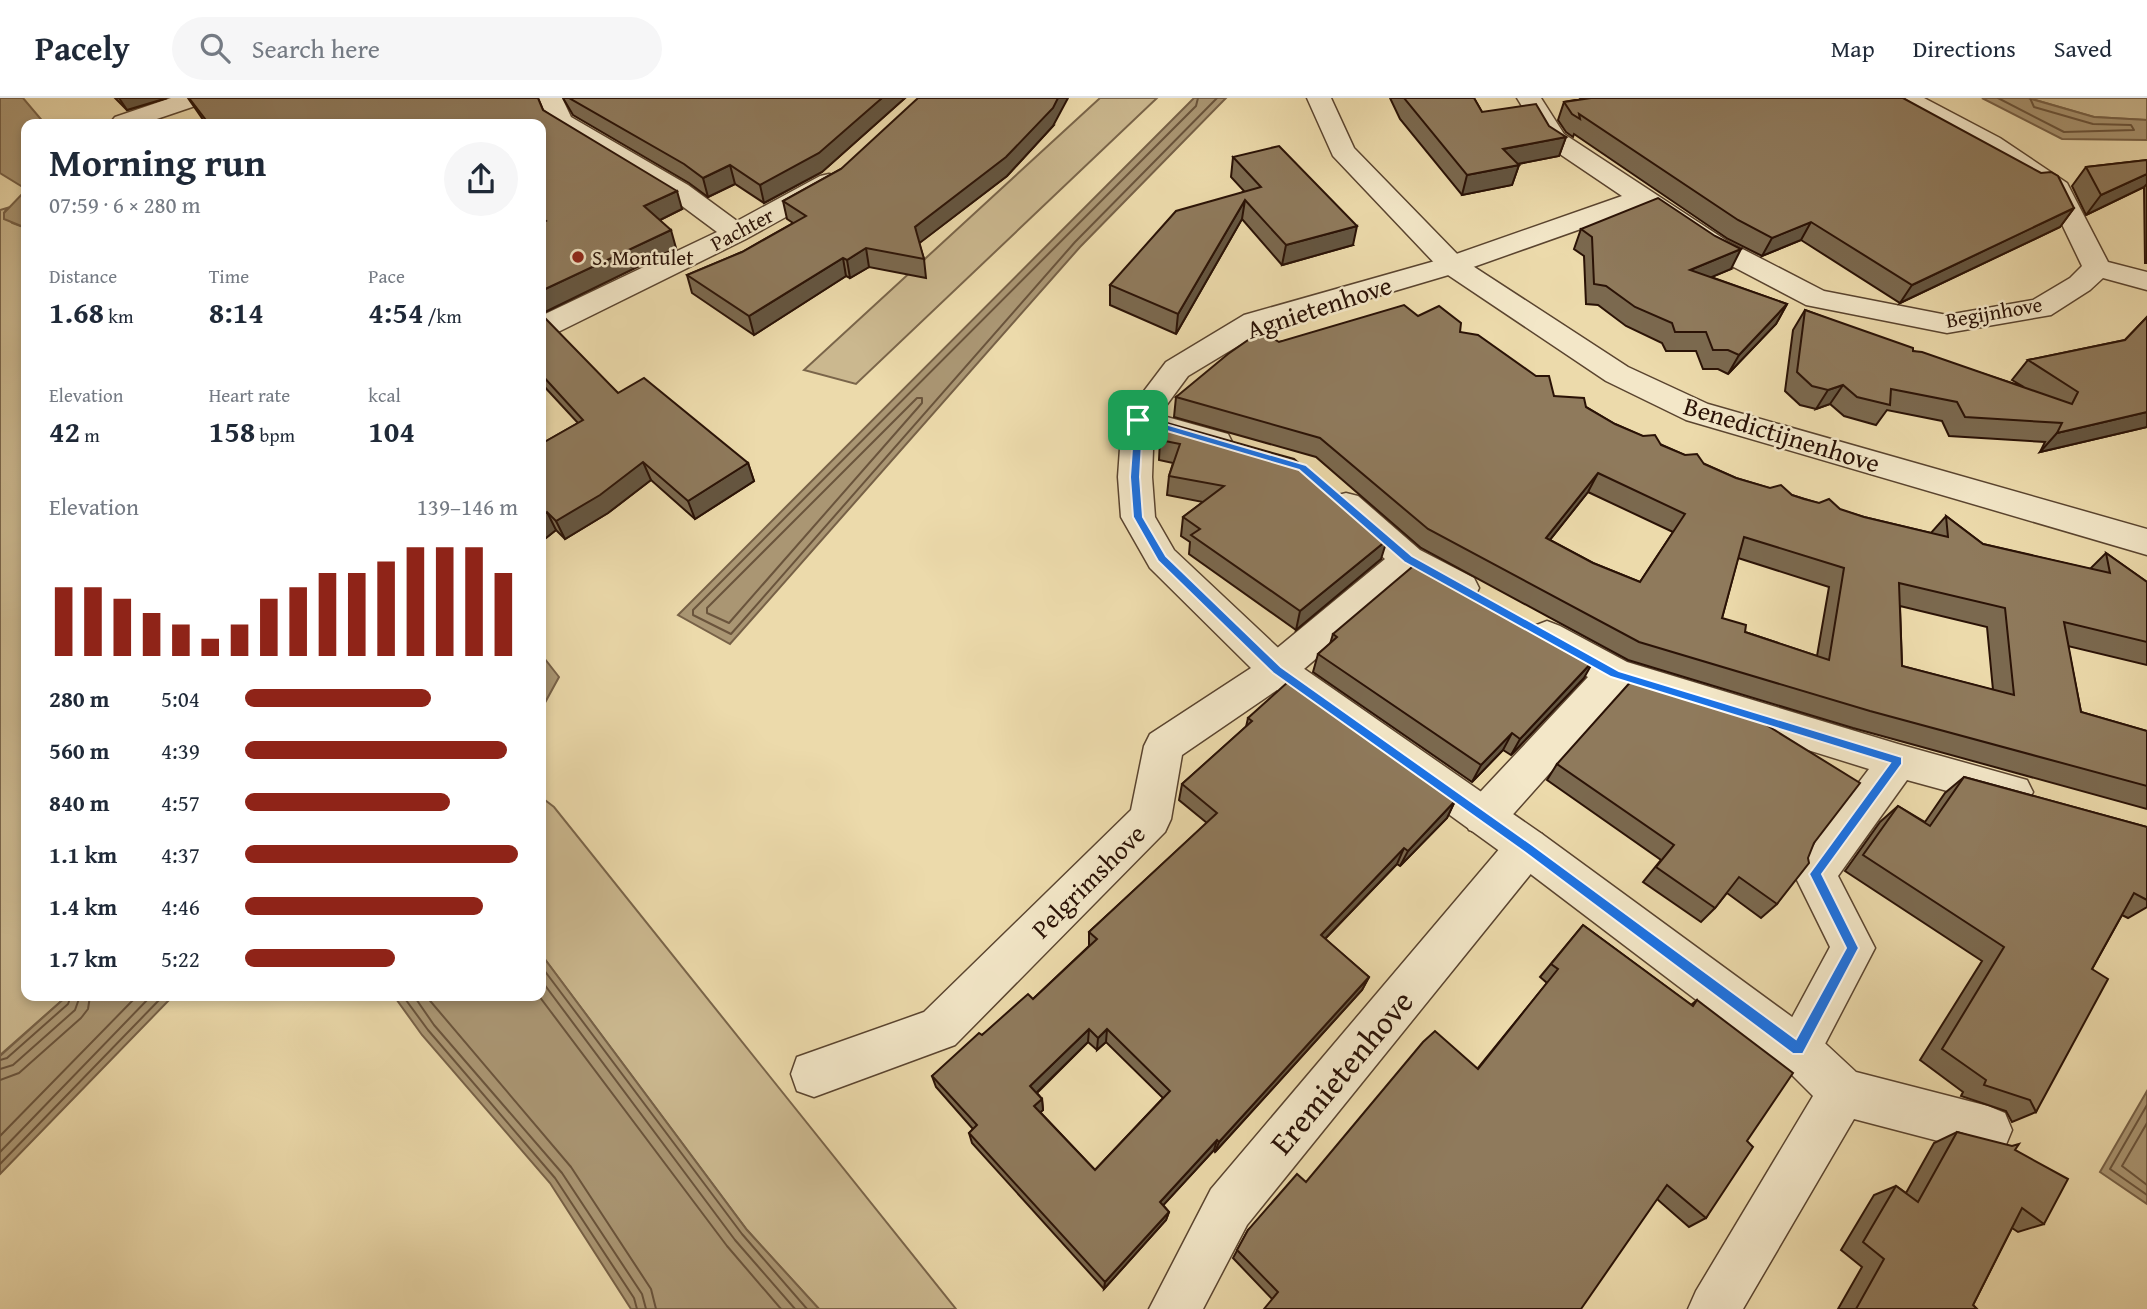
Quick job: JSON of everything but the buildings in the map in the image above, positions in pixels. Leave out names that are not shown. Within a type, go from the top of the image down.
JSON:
[{"type":"street","points":[[133,119],[195,98]]},
{"type":"street","points":[[550,98],[560,121],[679,191],[736,233]]},
{"type":"street","name":"Benedictijnenhove","points":[[1319,98],[1342,150],[1452,265],[1617,374],[1697,412],[2147,542]]},
{"type":"street","name":"Begijnhove","points":[[1529,98],[1554,139],[1717,247],[1816,299],[1947,324],[2042,308],[2080,284],[2097,268]]},
{"type":"street","points":[[1905,98],[1991,143],[2058,189],[2097,268],[2147,281]]},
{"type":"street","name":"Pachter","points":[[546,326],[736,233],[832,180],[851,163]]},
{"type":"street","points":[[1452,265],[1642,198]]},
{"type":"street","name":"Agnietenhove","points":[[1138,420],[1177,369],[1255,322],[1452,265]]},
{"type":"street","points":[[1248,451],[1138,420],[1135,477],[1138,517],[1162,559],[1277,670],[1527,848],[1798,1049],[1843,1092],[1988,1130]]},
{"type":"street","points":[[1324,486],[1408,559],[1615,674],[1898,761],[2042,800]]},
{"type":"street","name":"Pelgrimshove","points":[[814,1074],[939,1029],[1150,819],[1164,746],[1277,670],[1408,559]]},
{"type":"street","points":[[1483,817],[1615,674]]},
{"type":"street","points":[[1798,1049],[1853,948],[1815,874],[1898,761]]},
{"type":"street","name":"Eremietenhove","points":[[1175,1309],[1229,1207],[1527,848]]},
{"type":"street","points":[[1714,1309],[1843,1092]]},
{"type":"shaded area","points":[[1100,98],[1157,98],[856,384],[804,370]]},
{"type":"shaded area","points":[[2028,98],[2147,98],[2147,120],[2094,117]]},
{"type":"shaded area","points":[[7,208],[4,213],[12,223],[21,226],[21,1001],[61,1001],[0,1055],[0,210]]},
{"type":"shaded area","points":[[546,801],[554,807],[956,1309],[819,1309],[747,1230],[546,961]]},
{"type":"water","points":[[0,98],[23,98],[41,119],[21,119],[21,186],[0,173]]},
{"type":"water","points":[[1194,98],[1226,98],[1080,247],[730,644],[678,615]]},
{"type":"water","points":[[1982,98],[2028,98],[2094,117],[2147,120],[2147,140],[2062,139]]},
{"type":"water","points":[[21,195],[21,226],[4,219],[4,213]]},
{"type":"water","points":[[546,660],[559,677],[546,701]]},
{"type":"water","points":[[546,961],[747,1230],[819,1309],[631,1309],[550,1183],[422,1035],[398,1001],[546,1001]]},
{"type":"water","points":[[61,1001],[168,1001],[0,1174],[0,1056]]},
{"type":"water","points":[[2147,1091],[2147,1204],[2100,1172]]},
{"type":"place","name":"S. Montulet","points":[[578,257]]},
{"type":"route","points":[[1138,420],[1303,468],[1408,559],[1615,674],[1898,761],[1815,874],[1853,948],[1798,1049],[1527,848],[1277,670],[1162,559],[1138,517],[1135,477],[1138,420]]}]
